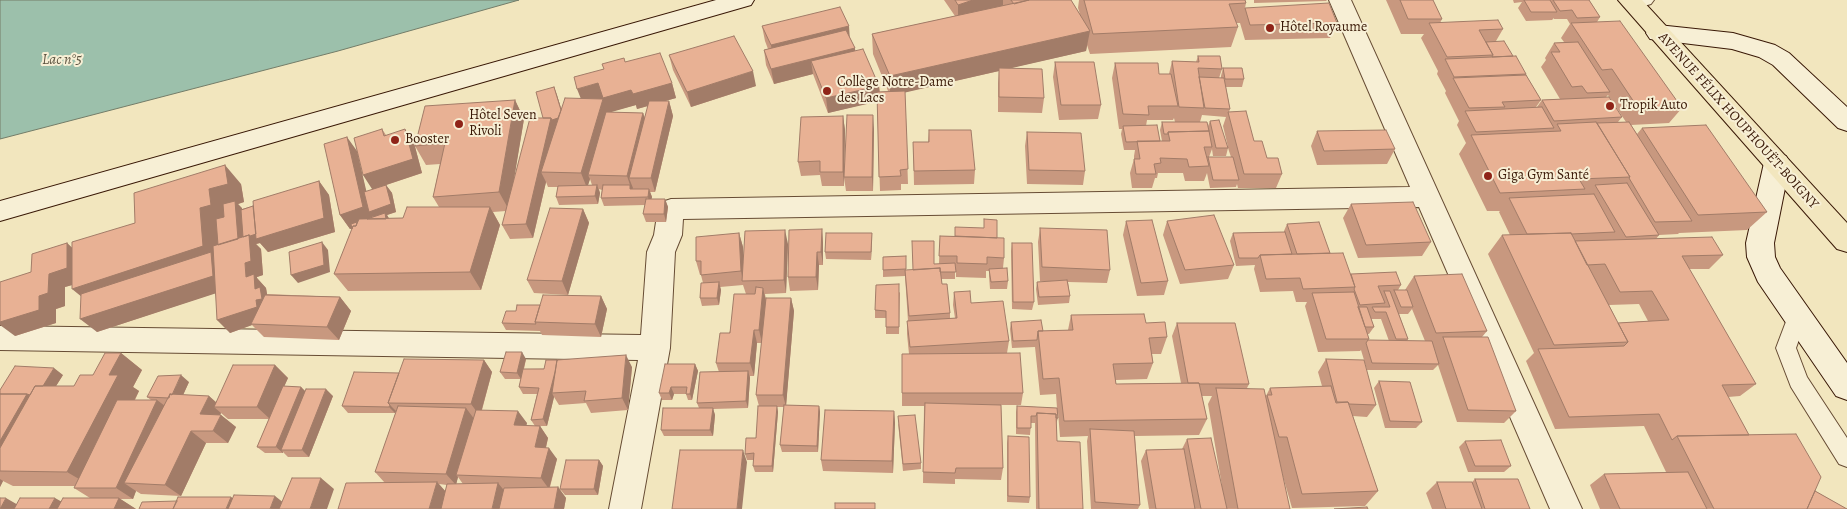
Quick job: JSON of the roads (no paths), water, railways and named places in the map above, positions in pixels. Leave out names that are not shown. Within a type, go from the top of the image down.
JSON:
[{"type":"highway","name":"AVENUE FÉLIX HOUPHOUËT-BOIGNY","points":[[1636,1],[1658,33],[1847,241]]},
{"type":"street","points":[[0,211],[744,0]]},
{"type":"street","points":[[1340,0],[1566,509]]},
{"type":"street","points":[[1658,33],[1733,40],[1767,51],[1781,59],[1847,122]]},
{"type":"street","points":[[1777,163],[1760,243],[1761,257],[1768,274],[1847,387]]},
{"type":"street","points":[[625,509],[655,348],[661,252],[668,235],[671,209],[1428,197]]},
{"type":"street","points":[[0,338],[655,348]]},
{"type":"lane","points":[[1797,317],[1786,348],[1798,381],[1847,457]]},
{"type":"water","name":"Lac n°5","points":[[0,0],[519,0],[338,51],[0,139]]},
{"type":"place","name":"Hôtel Royaume","points":[[1270,28]]},
{"type":"place","name":"Collège Notre-Dame des Lacs","points":[[827,91]]},
{"type":"place","name":"Tropik Auto","points":[[1610,106]]},
{"type":"place","name":"Hôtel Seven Rivoli","points":[[459,124]]},
{"type":"place","name":"Booster","points":[[395,140]]},
{"type":"place","name":"Giga Gym Santé","points":[[1488,176]]}]
